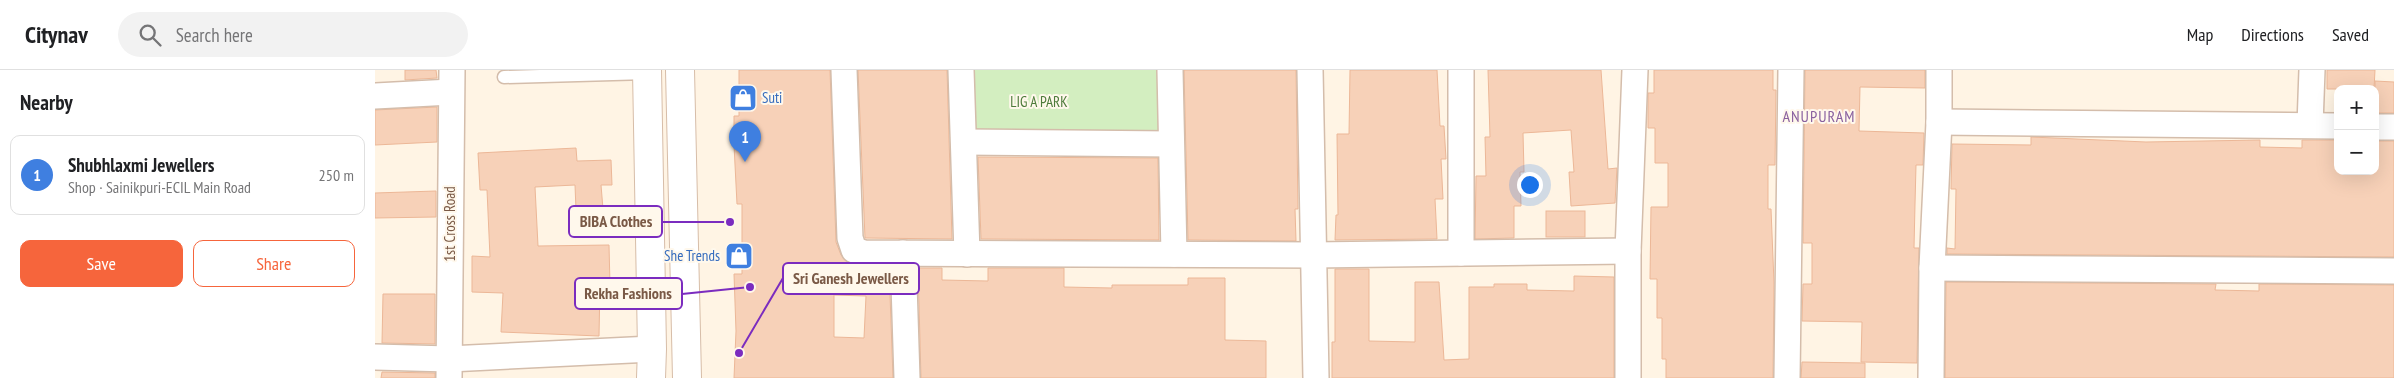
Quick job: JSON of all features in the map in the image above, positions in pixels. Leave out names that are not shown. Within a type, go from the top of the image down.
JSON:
[{"type":"main road","points":[[680,70],[687,378]]},
{"type":"main road","points":[[647,72],[653,349],[651,378]]},
{"type":"street","points":[[844,70],[850,238],[854,250],[864,253],[1313,255],[1628,251]]},
{"type":"street","points":[[961,70],[967,254]]},
{"type":"street","points":[[1170,70],[1174,254]]},
{"type":"street","points":[[1310,70],[1316,378]]},
{"type":"street","points":[[1461,70],[1461,253]]},
{"type":"street","points":[[1628,378],[1628,251],[1635,70]]},
{"type":"street","points":[[1787,378],[1791,70]]},
{"type":"street","points":[[1931,378],[1932,268],[1939,122],[1939,70]]},
{"type":"street","points":[[2310,126],[2312,70]]},
{"type":"street","points":[[375,96],[451,81]]},
{"type":"street","name":"1st Cross Road","points":[[449,368],[451,81]]},
{"type":"street","points":[[1939,122],[2334,126]]},
{"type":"street","points":[[2379,127],[2394,127]]},
{"type":"street","points":[[964,142],[1171,144]]},
{"type":"street","points":[[903,253],[907,378]]},
{"type":"street","points":[[1932,268],[2394,271]]},
{"type":"street","points":[[375,357],[449,368],[653,349]]},
{"type":"lane","points":[[505,77],[647,72]]},
{"type":"green space","name":"LIG A PARK","points":[[969,70],[1161,70],[1163,136],[970,134]]},
{"type":"building","points":[[405,70],[436,70],[437,78],[405,80]]},
{"type":"building","points":[[739,70],[830,70],[836,242],[841,255],[849,264],[864,267],[889,267],[893,378],[734,378],[736,331],[734,274],[742,274],[742,204],[737,204],[734,145],[734,116],[739,116]],"holes":[[[834,295],[866,296],[864,338],[834,337]]]},
{"type":"building","points":[[858,70],[947,70],[952,239],[865,238]]},
{"type":"building","points":[[1184,70],[1296,70],[1298,209],[1295,209],[1296,241],[1188,240]]},
{"type":"building","points":[[1350,70],[1437,70],[1440,126],[1444,126],[1446,159],[1441,159],[1443,199],[1435,199],[1437,239],[1335,240],[1336,215],[1338,215],[1337,134],[1349,134]]},
{"type":"building","points":[[1488,70],[1601,70],[1608,169],[1617,168],[1615,203],[1571,206],[1569,172],[1574,172],[1571,130],[1523,133],[1524,172],[1520,172],[1521,206],[1514,206],[1514,238],[1475,239],[1476,176],[1486,176],[1485,137],[1490,137]]},
{"type":"building","points":[[1654,70],[1773,70],[1773,90],[1776,90],[1775,165],[1768,165],[1768,209],[1771,209],[1774,283],[1773,378],[1666,378],[1666,359],[1662,359],[1662,318],[1657,318],[1657,279],[1650,279],[1651,207],[1668,207],[1668,163],[1655,163],[1655,128],[1648,128],[1648,93],[1654,93]]},
{"type":"building","points":[[1805,70],[1925,70],[1925,88],[1860,87],[1859,131],[1924,133],[1923,165],[1916,165],[1914,248],[1919,248],[1917,363],[1861,362],[1862,322],[1802,321],[1803,284],[1812,284],[1812,243],[1803,243]]},
{"type":"building","points":[[2327,70],[2375,70],[2374,85],[2334,85],[2334,89],[2327,89]]},
{"type":"building","points":[[2375,81],[2394,82],[2394,113],[2379,113],[2379,85],[2375,85]]},
{"type":"building","points":[[437,107],[437,142],[375,145],[375,110]]},
{"type":"building","points":[[2031,137],[2146,142],[2260,140],[2260,147],[2302,148],[2302,140],[2334,140],[2334,175],[2379,175],[2379,141],[2394,141],[2394,257],[1947,254],[1947,248],[1955,249],[1956,189],[1951,189],[1952,144],[2031,145]]},
{"type":"building","points":[[576,148],[577,161],[611,160],[612,185],[601,185],[603,209],[576,210],[575,185],[535,187],[538,246],[609,245],[610,285],[600,285],[599,336],[501,332],[503,293],[472,292],[472,256],[490,257],[487,190],[480,190],[478,153]]},
{"type":"building","points":[[978,157],[1158,158],[1159,240],[981,239]]},
{"type":"building","points":[[436,191],[436,217],[375,218],[375,193]]},
{"type":"building","points":[[1546,211],[1585,211],[1585,237],[1546,237]]},
{"type":"building","points":[[918,268],[942,268],[942,280],[988,281],[988,268],[1064,268],[1064,287],[1112,288],[1112,285],[1188,285],[1188,278],[1225,278],[1225,340],[1266,341],[1266,378],[921,378]]},
{"type":"building","points":[[1335,269],[1369,269],[1369,341],[1415,342],[1415,282],[1439,282],[1444,360],[1469,359],[1469,287],[1494,287],[1494,284],[1527,284],[1527,290],[1574,291],[1574,276],[1614,277],[1614,378],[1332,378],[1332,342],[1335,342]]},
{"type":"building","points":[[1946,282],[2216,284],[2215,290],[2259,291],[2259,284],[2394,285],[2394,378],[1945,378]]},
{"type":"building","points":[[383,294],[435,294],[435,344],[382,343]]},
{"type":"building","points":[[1802,362],[1865,363],[1865,378],[1801,378]]},
{"type":"building","points":[[382,372],[435,373],[435,378],[381,378]]},
{"type":"place","name":"Suti","points":[[743,98]]},
{"type":"place","name":"Shubhlaxmi Jewellers","points":[[745,162]]},
{"type":"place","name":"BIBA Clothes","points":[[730,222]]},
{"type":"place","name":"She Trends","points":[[739,256]]},
{"type":"place","name":"Rekha Fashions","points":[[750,287]]},
{"type":"place","name":"Sri Ganesh Jewellers","points":[[739,353]]},
{"type":"district","name":"ANUPURAM","points":[[1819,116]]}]
